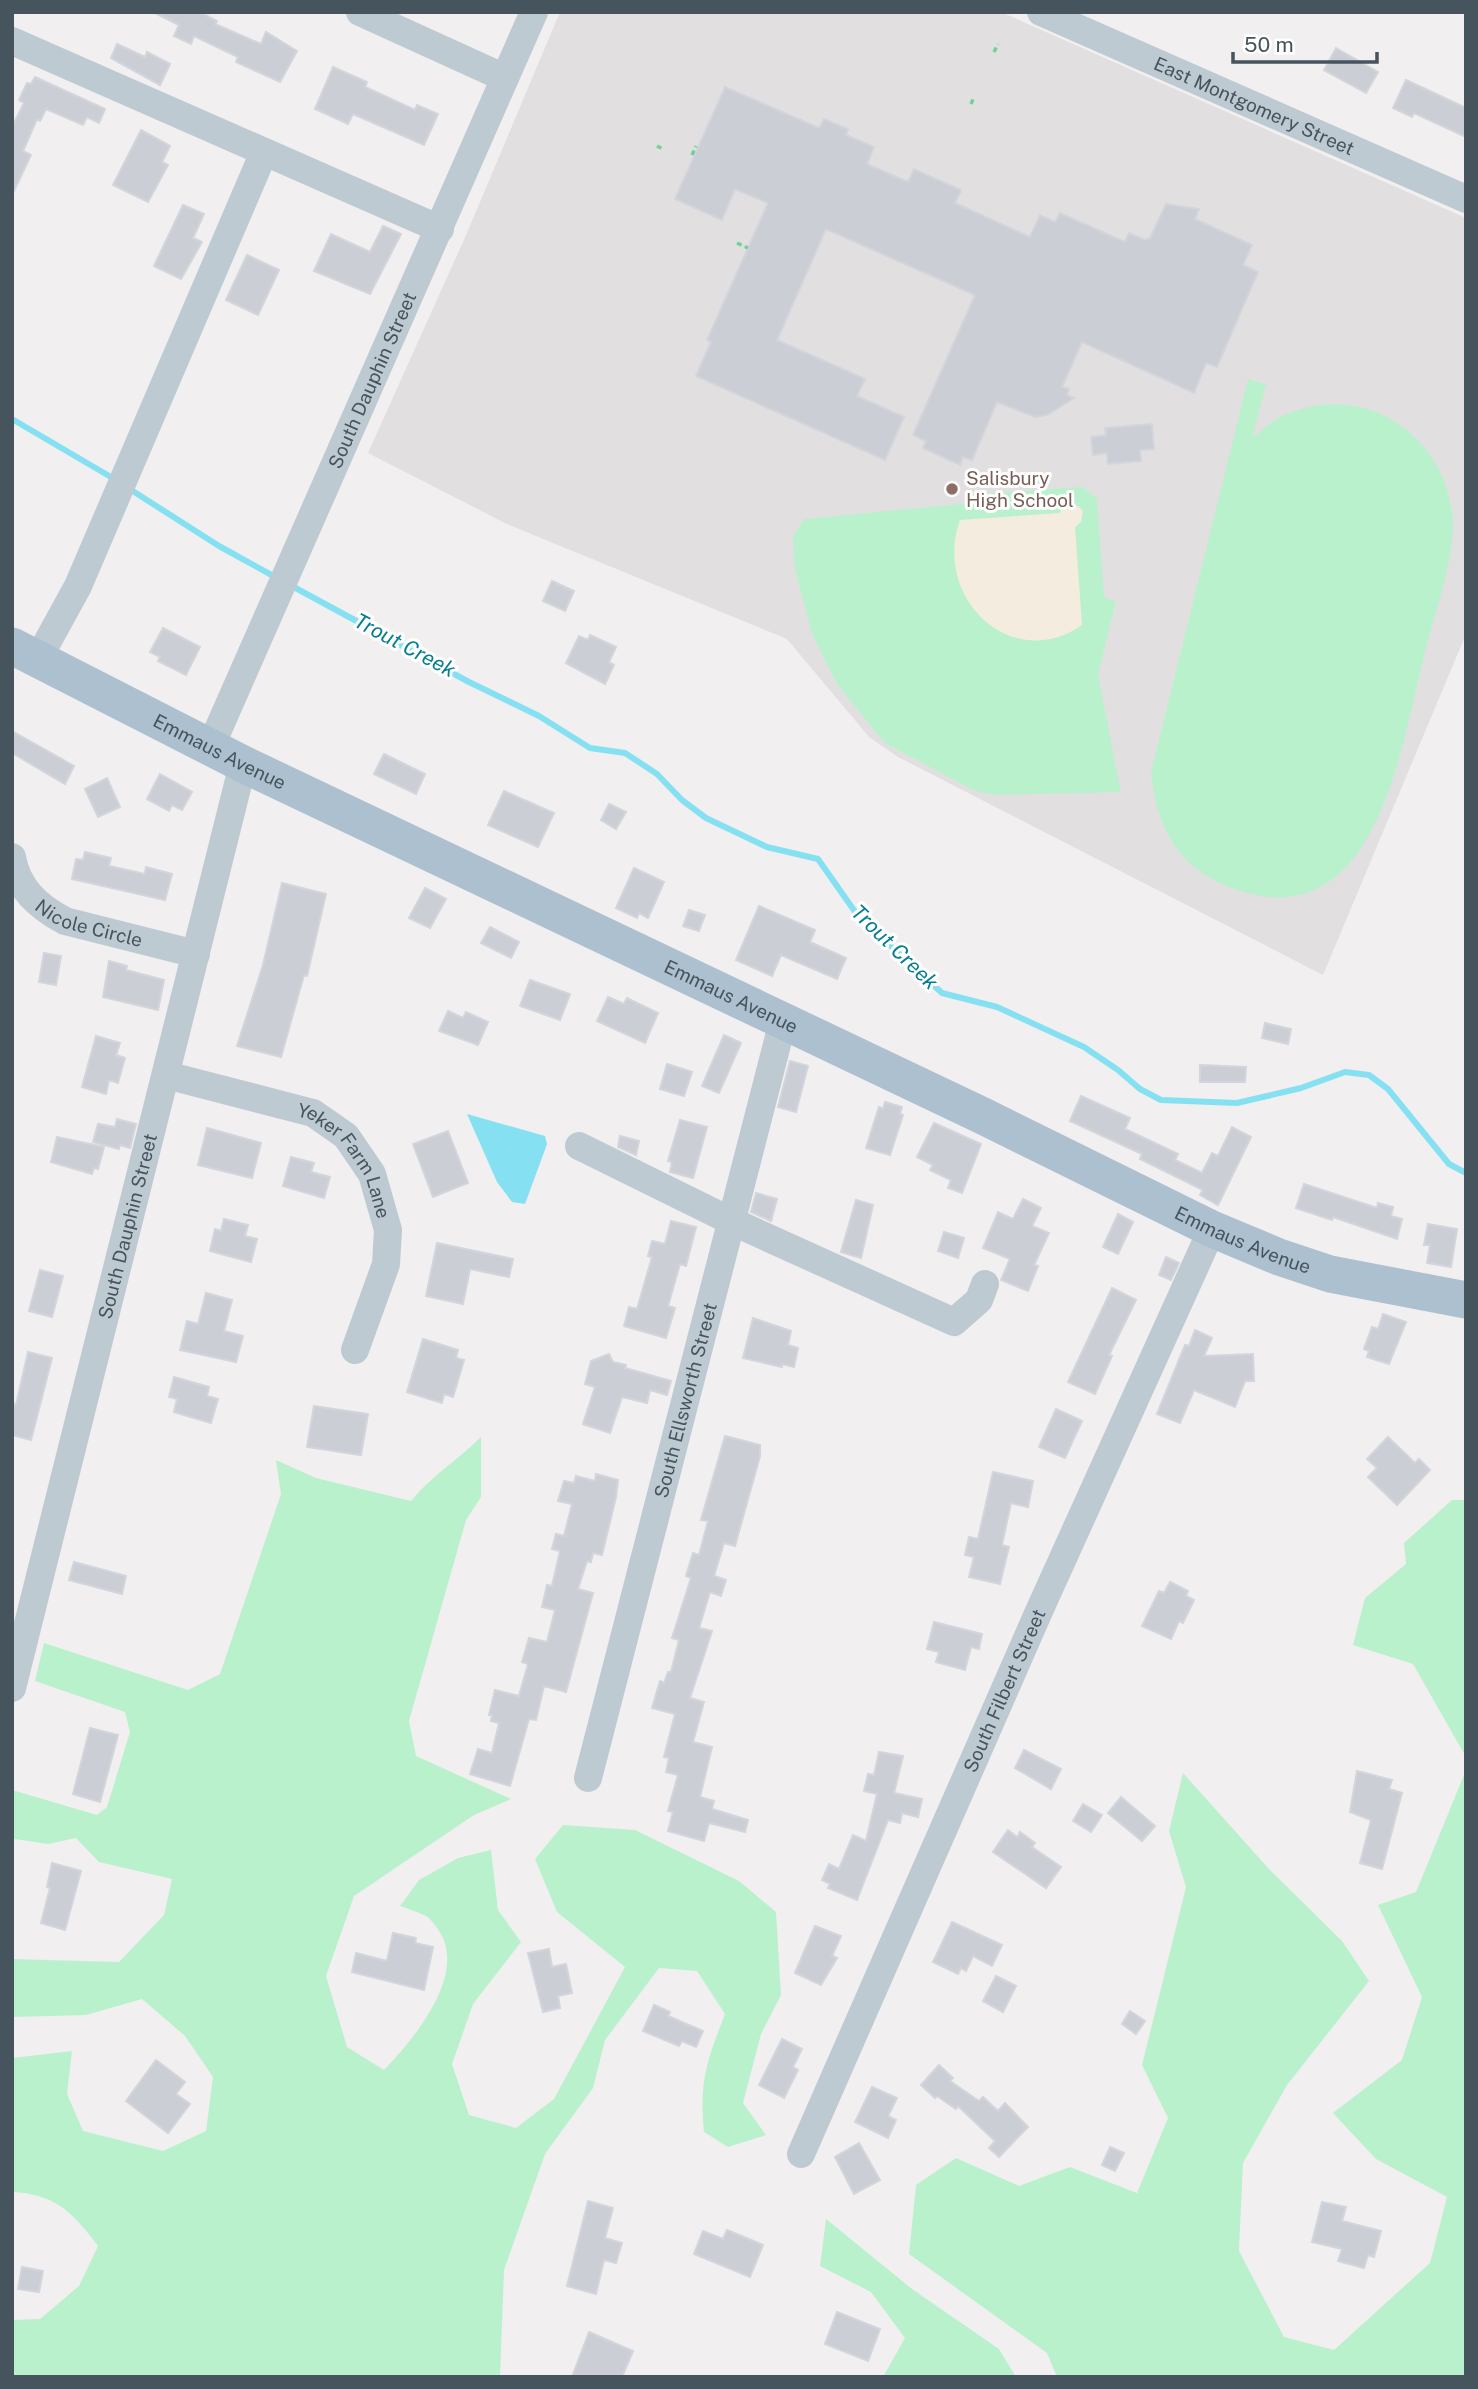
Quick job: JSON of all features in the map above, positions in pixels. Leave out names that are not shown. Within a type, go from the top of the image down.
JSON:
[{"type":"main road","name":"Emmaus Avenue","points":[[25,652],[210,748],[1212,1229],[1279,1258],[1329,1274],[1466,1300]]},
{"type":"street","points":[[360,12],[505,78]]},
{"type":"street","name":"South Dauphin Street","points":[[210,748],[534,12]]},
{"type":"street","name":"East Montgomery Street","points":[[1057,16],[1466,199]]},
{"type":"street","points":[[12,41],[440,229]]},
{"type":"street","points":[[25,652],[78,586],[264,152]]},
{"type":"street","name":"South Dauphin Street","points":[[12,1688],[243,764]]},
{"type":"street","name":"Nicole Circle","points":[[12,857],[19,880],[30,897],[47,912],[65,921],[196,954]]},
{"type":"street","name":"South Ellsworth Street","points":[[588,1778],[783,1021]]},
{"type":"street","name":"Yeker Farm Lane","points":[[166,1075],[313,1113],[346,1136],[372,1174],[388,1230],[386,1264],[355,1350]]},
{"type":"street","points":[[579,1146],[731,1221],[954,1322],[979,1300],[985,1284]]},
{"type":"street","name":"South Filbert Street","points":[[801,2154],[1040,1609],[1212,1229]]},
{"type":"path","points":[[994,52],[998,44]]},
{"type":"path","points":[[971,104],[974,97]]},
{"type":"path","points":[[657,146],[663,149]]},
{"type":"path","points":[[692,156],[696,146]]},
{"type":"path","points":[[737,243],[748,248]]},
{"type":"shaded area","name":"Salisbury High School","points":[[560,12],[1001,12],[1466,218],[1466,634],[1323,975],[898,757],[869,737],[787,639],[507,524],[368,453],[467,233]]},
{"type":"green space","points":[[1248,379],[1266,384],[1252,438],[1282,416],[1315,406],[1343,405],[1370,410],[1394,421],[1415,437],[1432,458],[1445,483],[1453,527],[1444,583],[1404,741],[1390,786],[1372,829],[1349,864],[1318,888],[1278,897],[1229,887],[1211,879],[1183,856],[1164,827],[1151,772]]},
{"type":"green space","points":[[1083,487],[1097,499],[1104,597],[1116,601],[1098,675],[1121,792],[996,795],[973,790],[885,743],[837,684],[812,634],[795,569],[793,536],[804,519],[982,502],[981,494]]},
{"type":"green space","points":[[481,1437],[481,1497],[466,1520],[409,1721],[416,1756],[511,1799],[474,1815],[354,1896],[326,1976],[347,2047],[384,2070],[410,2040],[434,2003],[443,1983],[447,1964],[445,1945],[437,1928],[426,1916],[400,1906],[419,1880],[458,1858],[491,1850],[498,1910],[521,1942],[473,2004],[452,2064],[469,2115],[516,2128],[554,2099],[625,1967],[557,1912],[535,1859],[563,1825],[635,1830],[739,1881],[776,1912],[781,1995],[761,2034],[743,2103],[766,2135],[728,2147],[704,2132],[703,2098],[706,2071],[725,2014],[697,1971],[659,1968],[605,2040],[593,2088],[545,2154],[504,2270],[500,2377],[12,2377],[12,2320],[40,2319],[79,2286],[98,2246],[62,2207],[40,2197],[12,2192],[12,2058],[72,2051],[67,2094],[83,2131],[163,2151],[206,2131],[213,2077],[185,2036],[142,1999],[86,2015],[12,2017],[12,1959],[119,1962],[164,1915],[172,1879],[99,1862],[76,1838],[48,1844],[15,1839],[12,1842],[12,1790],[97,1815],[107,1807],[130,1732],[125,1712],[35,1681],[44,1643],[188,1690],[220,1674],[281,1494],[276,1460],[316,1478],[411,1501]]},
{"type":"green space","points":[[1452,1500],[1466,1500],[1466,1757],[1413,1664],[1353,1645],[1365,1598],[1406,1564],[1404,1543]]},
{"type":"green space","points":[[1466,1770],[1466,2377],[1057,2377],[1047,2353],[909,2254],[916,2185],[956,2158],[1019,2186],[1070,2167],[1137,2193],[1168,2118],[1142,2065],[1186,1887],[1169,1831],[1183,1773],[1269,1869],[1342,1941],[1369,1981],[1287,2085],[1243,2163],[1239,2251],[1284,2337],[1334,2350],[1430,2263],[1447,2197],[1376,2159],[1333,2113],[1402,2060],[1422,1997],[1378,1905],[1416,1892]]},
{"type":"green space","points":[[826,2219],[912,2289],[999,2349],[1016,2377],[883,2377],[905,2338],[871,2292],[820,2266]]},
{"type":"sand","points":[[1068,503],[1083,511],[1081,522],[1075,527],[1082,625],[1056,638],[1029,640],[1005,634],[984,620],[968,600],[957,576],[954,549],[960,520],[1059,513]]},
{"type":"water","points":[[467,1114],[545,1136],[547,1144],[525,1204],[512,1202],[497,1182]]},
{"type":"building","points":[[153,12],[200,12],[217,21],[215,24],[261,44],[266,32],[297,51],[280,82],[236,62],[238,57],[194,36],[191,44],[174,36],[179,25]]},
{"type":"building","points":[[117,44],[145,57],[147,52],[170,64],[160,85],[111,58]]},
{"type":"building","points":[[1336,48],[1378,72],[1366,93],[1324,70]]},
{"type":"building","points":[[333,67],[367,82],[365,87],[415,110],[417,105],[438,114],[424,145],[353,114],[348,124],[315,109]]},
{"type":"building","points":[[35,77],[105,109],[99,123],[87,117],[83,125],[46,109],[40,121],[37,119],[23,151],[31,155],[12,195],[12,127],[24,103],[19,100],[27,83],[31,84]]},
{"type":"building","points":[[1406,80],[1466,108],[1466,137],[1414,113],[1412,117],[1393,108]]},
{"type":"building","points":[[725,87],[819,128],[824,119],[848,129],[846,135],[874,147],[867,164],[908,182],[914,169],[961,190],[955,203],[1030,237],[1040,215],[1055,222],[1060,213],[1125,242],[1129,233],[1145,240],[1150,238],[1166,204],[1199,209],[1195,219],[1252,245],[1243,265],[1258,272],[1217,367],[1206,363],[1194,393],[1082,342],[1062,387],[1069,389],[1067,395],[1074,398],[1047,415],[1035,417],[997,402],[972,460],[963,457],[960,465],[923,448],[926,441],[913,435],[975,295],[826,229],[777,340],[865,379],[857,396],[904,417],[885,460],[696,376],[711,342],[707,340],[768,203],[735,189],[722,220],[675,199]]},
{"type":"building","points":[[141,130],[170,146],[162,162],[168,165],[148,202],[113,185]]},
{"type":"building","points":[[183,205],[204,214],[193,238],[202,242],[181,279],[154,266]]},
{"type":"building","points":[[383,226],[401,234],[370,294],[314,271],[331,234],[370,252]]},
{"type":"building","points":[[247,255],[279,270],[258,315],[226,300]]},
{"type":"building","points":[[1152,424],[1154,449],[1140,450],[1141,461],[1108,464],[1107,453],[1093,455],[1091,437],[1106,435],[1105,428]]},
{"type":"building","points":[[552,581],[574,591],[565,611],[543,601]]},
{"type":"building","points":[[163,628],[200,647],[186,675],[158,661],[160,657],[150,652]]},
{"type":"building","points":[[590,635],[616,647],[609,662],[614,665],[605,684],[566,663],[579,636],[588,640]]},
{"type":"building","points":[[12,731],[74,766],[65,784],[12,753]]},
{"type":"building","points":[[384,754],[425,774],[416,794],[374,774]]},
{"type":"building","points":[[160,774],[192,792],[182,810],[172,805],[169,811],[147,799]]},
{"type":"building","points":[[107,778],[120,807],[98,817],[85,789]]},
{"type":"building","points":[[504,791],[554,813],[538,847],[488,825]]},
{"type":"building","points":[[609,804],[626,812],[616,829],[601,820]]},
{"type":"building","points":[[85,852],[111,858],[109,866],[145,874],[146,867],[172,874],[165,900],[72,879],[76,859],[83,860]]},
{"type":"building","points":[[634,868],[664,882],[648,918],[639,913],[637,918],[616,908]]},
{"type":"building","points":[[282,883],[326,894],[307,976],[304,975],[281,1057],[237,1046],[263,965]]},
{"type":"building","points":[[425,888],[446,899],[430,928],[409,918]]},
{"type":"building","points":[[759,906],[815,930],[810,942],[846,958],[837,979],[781,955],[772,976],[736,960]]},
{"type":"building","points":[[689,910],[705,915],[699,931],[683,926]]},
{"type":"building","points":[[490,927],[519,942],[511,958],[481,943]]},
{"type":"building","points":[[44,953],[61,956],[56,985],[39,982]]},
{"type":"building","points":[[109,961],[127,966],[126,970],[164,980],[158,1010],[103,997]]},
{"type":"building","points":[[530,980],[570,994],[560,1020],[520,1006]]},
{"type":"building","points":[[608,997],[624,1004],[627,998],[658,1013],[645,1043],[597,1021]]},
{"type":"building","points":[[448,1011],[463,1018],[466,1012],[488,1022],[478,1045],[439,1031]]},
{"type":"building","points":[[1265,1023],[1291,1029],[1288,1044],[1262,1038]]},
{"type":"building","points":[[724,1035],[741,1043],[719,1093],[702,1086]]},
{"type":"building","points":[[96,1036],[120,1043],[116,1055],[125,1058],[118,1083],[109,1080],[106,1094],[82,1087]]},
{"type":"building","points":[[790,1061],[808,1066],[796,1112],[778,1107]]},
{"type":"building","points":[[667,1064],[692,1072],[684,1096],[660,1089]]},
{"type":"building","points":[[1200,1065],[1246,1067],[1245,1082],[1200,1082]]},
{"type":"building","points":[[1081,1096],[1130,1118],[1125,1129],[1178,1154],[1175,1160],[1202,1173],[1212,1153],[1218,1156],[1232,1127],[1251,1137],[1218,1205],[1200,1195],[1203,1190],[1140,1159],[1142,1154],[1070,1121]]},
{"type":"building","points":[[885,1102],[902,1107],[900,1114],[903,1115],[890,1155],[866,1148],[879,1107],[883,1109]]},
{"type":"building","points":[[117,1119],[136,1124],[130,1148],[120,1145],[119,1149],[93,1142],[98,1124],[115,1127]]},
{"type":"building","points":[[680,1120],[707,1127],[693,1178],[670,1172],[672,1162],[668,1161]]},
{"type":"building","points":[[934,1123],[981,1144],[962,1193],[948,1188],[951,1180],[930,1170],[933,1165],[917,1157]]},
{"type":"building","points":[[207,1128],[261,1143],[252,1178],[198,1165]]},
{"type":"building","points":[[448,1131],[468,1183],[433,1197],[413,1144]]},
{"type":"building","points":[[620,1136],[639,1141],[636,1155],[618,1147]]},
{"type":"building","points":[[57,1137],[104,1147],[98,1169],[94,1168],[92,1174],[51,1162]]},
{"type":"building","points":[[291,1157],[314,1163],[311,1172],[330,1177],[324,1198],[283,1186]]},
{"type":"building","points":[[1304,1184],[1377,1208],[1378,1203],[1393,1207],[1391,1216],[1402,1219],[1397,1239],[1333,1217],[1332,1220],[1296,1208]]},
{"type":"building","points":[[756,1193],[777,1199],[771,1221],[751,1212]]},
{"type":"building","points":[[1023,1199],[1041,1208],[1032,1226],[1049,1233],[1034,1265],[1038,1266],[1028,1291],[1001,1280],[1010,1259],[983,1248],[998,1212],[1013,1219]]},
{"type":"building","points":[[856,1200],[873,1205],[861,1258],[841,1252]]},
{"type":"building","points":[[1118,1214],[1133,1222],[1118,1254],[1103,1247]]},
{"type":"building","points":[[224,1219],[248,1225],[245,1236],[257,1239],[251,1262],[210,1251],[215,1229],[221,1231]]},
{"type":"building","points":[[671,1221],[696,1227],[686,1266],[680,1264],[668,1306],[675,1308],[666,1338],[624,1326],[629,1307],[637,1309],[652,1257],[648,1256],[652,1241],[665,1244]]},
{"type":"building","points":[[1428,1224],[1457,1229],[1451,1267],[1427,1263],[1430,1245],[1424,1245]]},
{"type":"building","points":[[944,1232],[964,1238],[958,1258],[938,1251]]},
{"type":"building","points":[[437,1243],[513,1259],[509,1277],[470,1269],[463,1304],[426,1296]]},
{"type":"building","points":[[1166,1257],[1179,1263],[1171,1280],[1159,1275]]},
{"type":"building","points":[[40,1270],[63,1276],[52,1317],[29,1311]]},
{"type":"building","points":[[1112,1288],[1136,1300],[1109,1355],[1112,1356],[1095,1394],[1068,1382]]},
{"type":"building","points":[[206,1293],[232,1300],[224,1331],[243,1336],[236,1362],[180,1350],[187,1321],[198,1324]]},
{"type":"building","points":[[1383,1314],[1406,1322],[1389,1364],[1367,1357],[1369,1351],[1364,1349],[1372,1327],[1378,1329]]},
{"type":"building","points":[[753,1318],[791,1331],[788,1345],[798,1348],[794,1367],[743,1358]]},
{"type":"building","points":[[1195,1330],[1212,1338],[1204,1356],[1253,1354],[1254,1381],[1245,1381],[1235,1407],[1194,1390],[1180,1423],[1157,1414],[1185,1345],[1189,1346]]},
{"type":"building","points":[[423,1339],[458,1350],[456,1358],[464,1360],[453,1397],[444,1394],[442,1403],[407,1392]]},
{"type":"building","points":[[28,1352],[52,1358],[31,1440],[12,1435],[12,1404],[16,1405]]},
{"type":"building","points":[[609,1354],[613,1362],[626,1365],[625,1368],[671,1381],[667,1395],[650,1390],[647,1403],[622,1397],[610,1433],[583,1424],[595,1387],[585,1384],[591,1361]]},
{"type":"building","points":[[174,1377],[209,1387],[207,1396],[218,1399],[211,1423],[174,1412],[177,1399],[169,1397]]},
{"type":"building","points":[[314,1406],[368,1414],[361,1455],[307,1447]]},
{"type":"building","points":[[1056,1409],[1082,1421],[1065,1458],[1039,1447]]},
{"type":"building","points":[[725,1436],[760,1445],[760,1456],[735,1546],[724,1543],[714,1576],[726,1580],[721,1596],[710,1592],[699,1628],[712,1631],[690,1698],[704,1702],[693,1742],[712,1747],[700,1797],[714,1801],[712,1809],[748,1820],[745,1832],[709,1823],[704,1841],[668,1831],[673,1812],[668,1811],[678,1775],[666,1772],[669,1758],[664,1757],[675,1714],[652,1708],[660,1681],[664,1683],[668,1672],[671,1672],[679,1640],[672,1638],[691,1578],[686,1576],[693,1553],[699,1555],[708,1521],[701,1520]]},
{"type":"building","points":[[1388,1437],[1415,1463],[1419,1459],[1430,1470],[1397,1505],[1368,1477],[1377,1468],[1367,1459]]},
{"type":"building","points":[[993,1472],[1033,1481],[1028,1507],[1011,1503],[1002,1545],[1009,1547],[1000,1584],[969,1577],[974,1557],[965,1555],[969,1537],[978,1539]]},
{"type":"building","points":[[596,1474],[618,1480],[616,1497],[602,1555],[593,1553],[591,1562],[587,1561],[578,1589],[593,1593],[566,1692],[544,1686],[536,1720],[529,1719],[510,1786],[470,1774],[478,1749],[492,1753],[499,1723],[491,1721],[492,1715],[489,1715],[495,1690],[519,1696],[528,1664],[522,1662],[529,1638],[547,1642],[555,1610],[542,1607],[547,1585],[552,1586],[560,1551],[552,1549],[556,1534],[564,1536],[572,1504],[558,1501],[564,1481],[574,1483],[576,1476],[595,1481]]},
{"type":"building","points":[[74,1562],[126,1576],[122,1594],[69,1580]]},
{"type":"building","points":[[1170,1582],[1188,1591],[1186,1596],[1194,1600],[1183,1623],[1179,1621],[1171,1639],[1142,1626],[1159,1591],[1164,1593]]},
{"type":"building","points":[[934,1622],[982,1634],[979,1649],[971,1647],[965,1670],[936,1662],[939,1652],[927,1649]]},
{"type":"building","points":[[90,1728],[118,1735],[100,1802],[73,1794]]},
{"type":"building","points":[[1024,1750],[1061,1769],[1051,1789],[1015,1768]]},
{"type":"building","points":[[879,1752],[903,1756],[894,1793],[922,1799],[918,1817],[902,1813],[900,1823],[888,1820],[857,1900],[828,1888],[830,1884],[822,1880],[829,1864],[839,1869],[853,1835],[866,1841],[877,1794],[864,1791],[868,1774],[874,1775]]},
{"type":"building","points":[[1357,1771],[1392,1780],[1389,1789],[1402,1793],[1382,1869],[1360,1863],[1371,1820],[1350,1812]]},
{"type":"building","points":[[1121,1797],[1155,1826],[1142,1841],[1108,1813]]},
{"type":"building","points":[[1083,1804],[1102,1815],[1091,1832],[1073,1821]]},
{"type":"building","points":[[1008,1830],[1017,1837],[1020,1832],[1035,1843],[1032,1847],[1061,1867],[1046,1888],[993,1852]]},
{"type":"building","points":[[52,1863],[81,1871],[65,1930],[41,1923],[50,1888],[47,1887]]},
{"type":"building","points":[[952,1922],[1002,1945],[992,1966],[973,1956],[966,1971],[961,1968],[958,1974],[933,1962]]},
{"type":"building","points":[[815,1926],[841,1936],[832,1956],[837,1958],[821,1985],[795,1973]]},
{"type":"building","points":[[393,1933],[416,1938],[415,1943],[433,1947],[424,1990],[352,1972],[356,1953],[387,1961]]},
{"type":"building","points":[[549,1949],[552,1967],[566,1964],[572,1993],[558,1996],[560,2008],[543,2012],[528,1953]]},
{"type":"building","points":[[996,1976],[1016,1986],[1003,2012],[983,2001]]},
{"type":"building","points":[[654,2005],[670,2012],[668,2016],[703,2031],[696,2047],[682,2041],[679,2046],[643,2031]]},
{"type":"building","points":[[1130,2011],[1145,2021],[1136,2034],[1122,2024]]},
{"type":"building","points":[[782,2039],[802,2049],[793,2067],[798,2070],[784,2098],[759,2085]]},
{"type":"building","points":[[156,2060],[185,2082],[176,2094],[190,2104],[168,2133],[126,2101]]},
{"type":"building","points":[[939,2065],[953,2078],[950,2081],[979,2101],[983,2097],[998,2111],[1005,2103],[1028,2127],[999,2157],[989,2148],[995,2141],[958,2106],[956,2109],[937,2096],[935,2098],[921,2085]]},
{"type":"building","points":[[872,2087],[897,2098],[888,2116],[896,2120],[888,2138],[855,2122]]},
{"type":"building","points":[[859,2143],[880,2180],[854,2194],[835,2157]]},
{"type":"building","points":[[1110,2147],[1124,2153],[1115,2171],[1102,2165]]},
{"type":"building","points":[[588,2201],[613,2208],[605,2238],[622,2243],[616,2263],[604,2260],[596,2294],[567,2286]]},
{"type":"building","points":[[1322,2202],[1346,2207],[1342,2221],[1381,2231],[1374,2257],[1368,2255],[1364,2268],[1338,2261],[1342,2249],[1312,2242]]},
{"type":"building","points":[[727,2230],[763,2245],[750,2277],[694,2254],[703,2231],[723,2239]]},
{"type":"building","points":[[22,2267],[43,2271],[39,2292],[18,2289]]},
{"type":"building","points":[[837,2312],[880,2329],[868,2361],[825,2344]]},
{"type":"building","points":[[589,2332],[633,2351],[622,2377],[572,2377]]},
{"type":"waterway","name":"Trout Creek","points":[[12,419],[116,480]]},
{"type":"waterway","name":"Trout Creek","points":[[128,488],[219,546],[277,578]]},
{"type":"waterway","name":"Trout Creek","points":[[290,585],[469,682],[539,716],[590,748],[625,753],[657,774],[682,800],[706,818],[767,847],[818,859],[858,916],[942,993],[997,1007],[1084,1047],[1140,1089],[1161,1100],[1237,1103],[1301,1088],[1345,1072],[1369,1075],[1388,1089],[1449,1164],[1466,1173]]},
{"type":"place","name":"Salisbury High School","points":[[952,489]]}]
